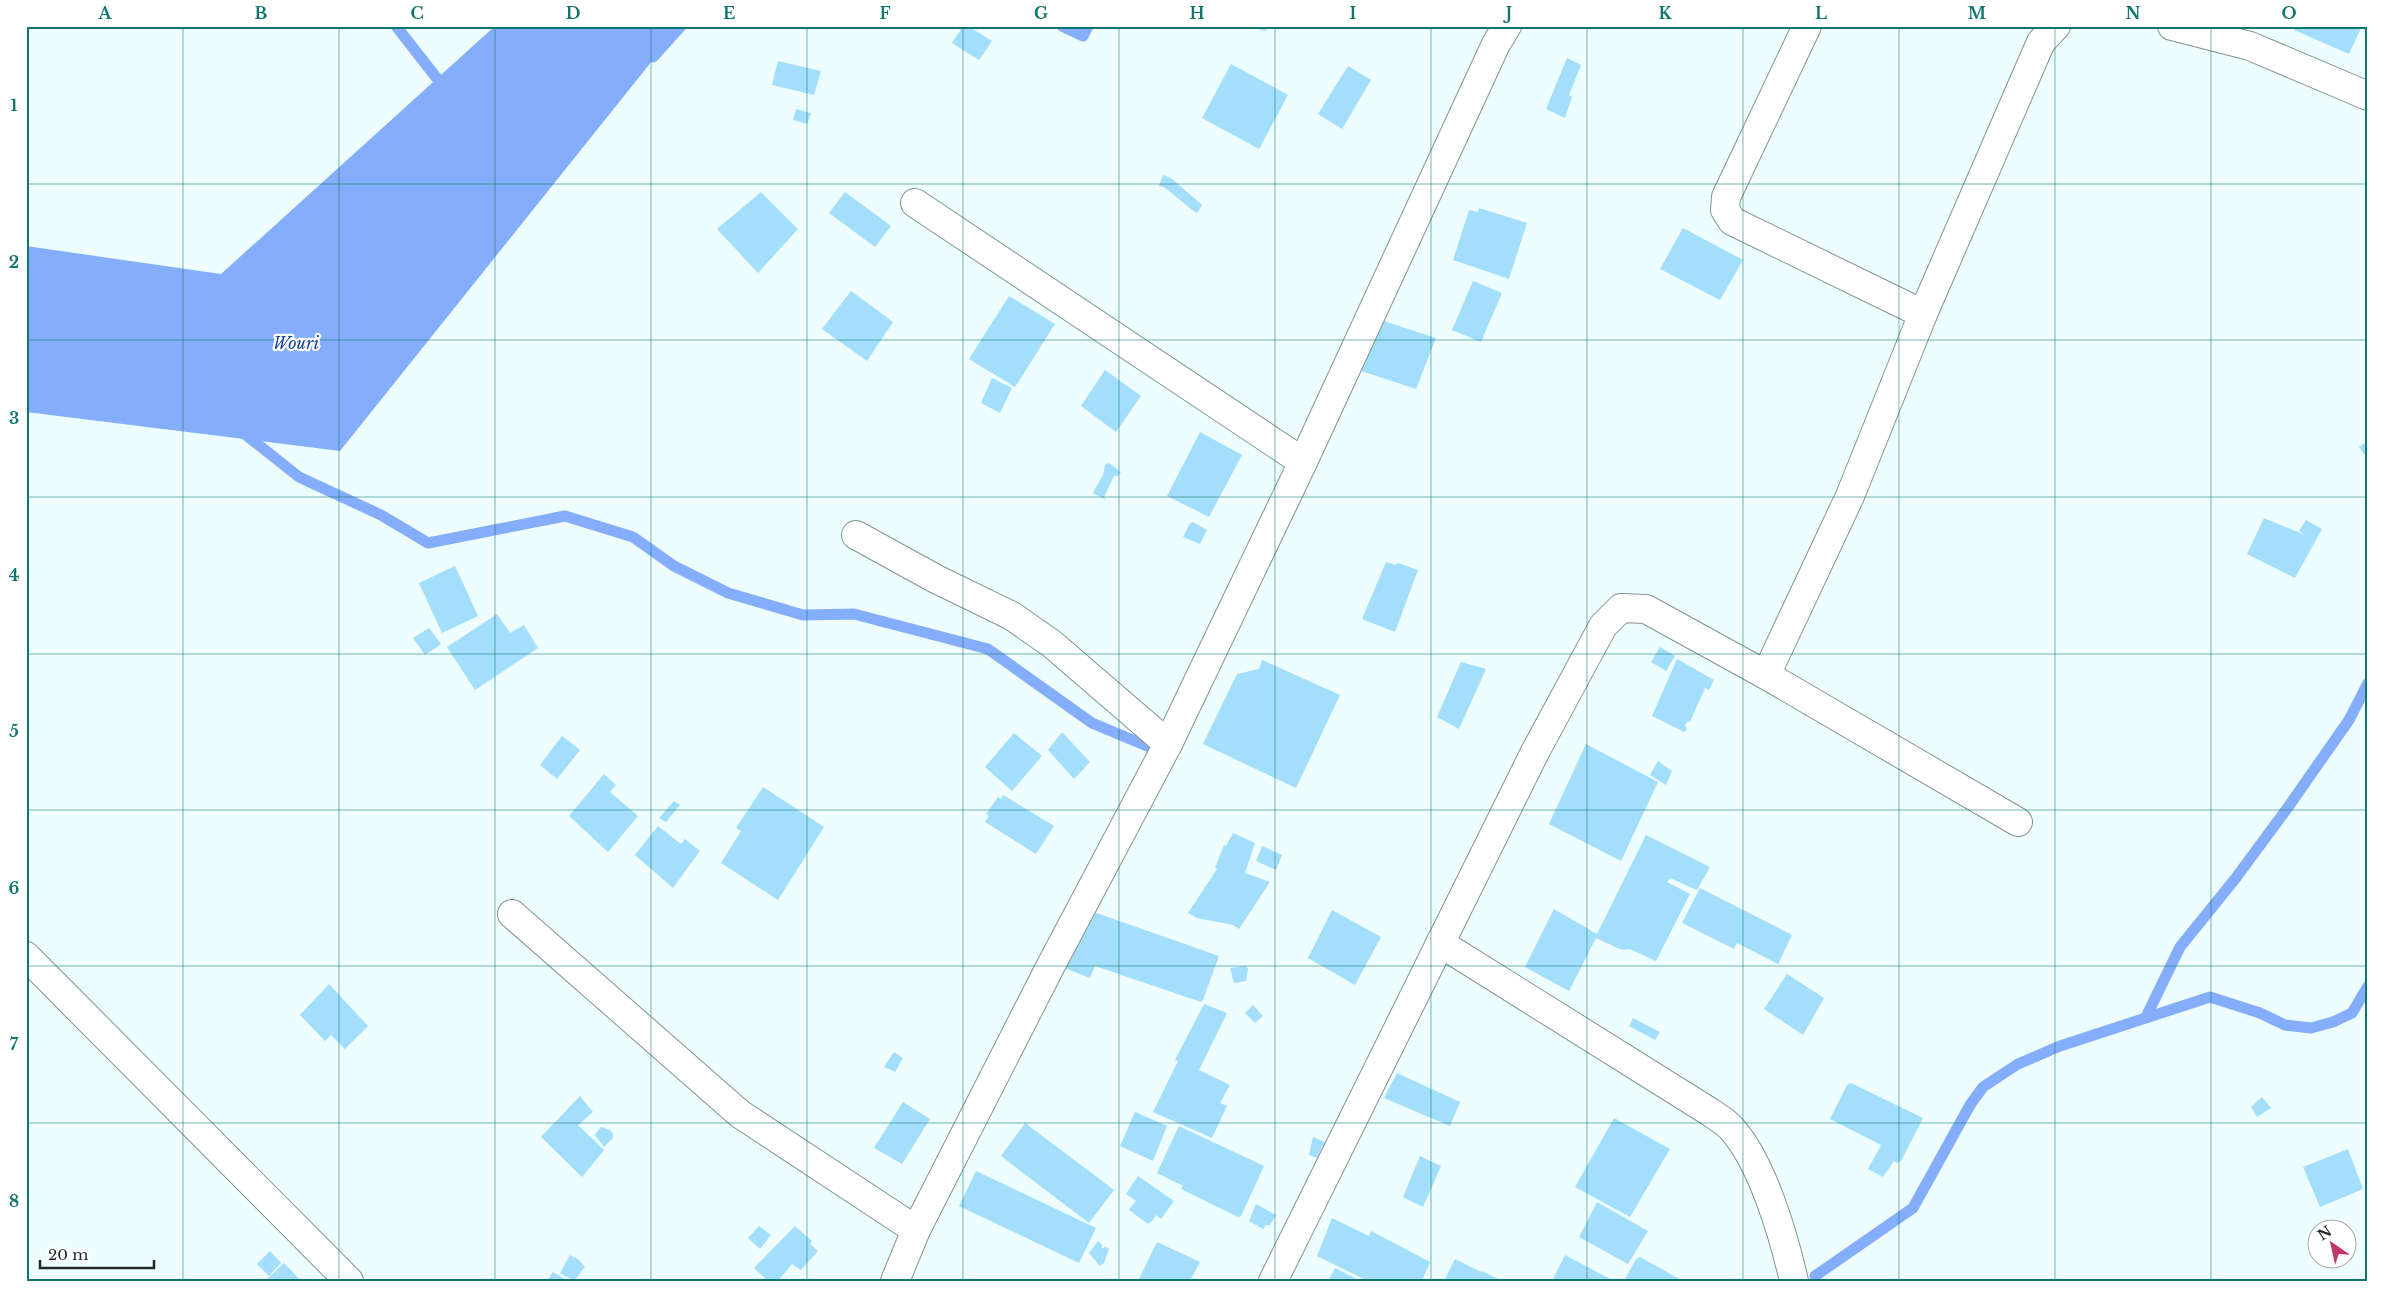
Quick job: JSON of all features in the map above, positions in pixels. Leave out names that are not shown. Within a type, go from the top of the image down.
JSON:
[{"type":"street","points":[[895,1281],[916,1230],[1049,969],[1168,744],[1303,462],[1496,44],[1507,26]]},
{"type":"street","points":[[1807,26],[1726,197],[1725,210],[1732,221],[1923,314]]},
{"type":"street","points":[[1766,675],[1850,496],[1923,314],[2041,42],[2056,26]]},
{"type":"street","points":[[2172,26],[2250,46],[2368,96]]},
{"type":"street","points":[[915,203],[1303,462]]},
{"type":"street","points":[[856,535],[936,579],[1012,616],[1052,644],[1168,744]]},
{"type":"street","points":[[1273,1281],[1535,752],[1603,626],[1622,608],[1646,609],[1766,675],[2018,822]]},
{"type":"street","points":[[512,914],[740,1114],[916,1230]]},
{"type":"street","points":[[1440,943],[1710,1112],[1731,1128],[1761,1180],[1787,1249],[1794,1281]]},
{"type":"street","points":[[26,956],[349,1281]]},
{"type":"water","name":"Wouri","points":[[495,26],[680,26],[340,451],[26,412],[26,246],[221,274]]},
{"type":"building","points":[[963,26],[968,26],[992,41],[979,60],[952,43]]},
{"type":"building","points":[[1244,26],[1269,26],[1266,31]]},
{"type":"building","points":[[2295,26],[2362,26],[2349,54],[2294,30]]},
{"type":"building","points":[[1567,58],[1581,65],[1569,95],[1572,97],[1565,118],[1546,109]]},
{"type":"building","points":[[778,61],[821,71],[814,95],[772,85]]},
{"type":"building","points":[[1231,64],[1288,95],[1259,149],[1202,118]]},
{"type":"building","points":[[1348,66],[1371,80],[1342,129],[1318,114]]},
{"type":"building","points":[[796,109],[811,113],[807,124],[793,120]]},
{"type":"building","points":[[1163,175],[1171,178],[1202,205],[1198,212],[1196,213],[1164,187],[1159,186]]},
{"type":"building","points":[[761,192],[798,229],[758,273],[717,229]]},
{"type":"building","points":[[845,192],[891,226],[875,247],[829,213]]},
{"type":"building","points":[[1479,208],[1527,223],[1509,279],[1453,260],[1469,210],[1478,212]]},
{"type":"building","points":[[1683,228],[1743,260],[1720,300],[1660,269]]},
{"type":"building","points":[[1473,281],[1502,293],[1481,342],[1452,330]]},
{"type":"building","points":[[851,291],[893,322],[867,361],[822,329]]},
{"type":"building","points":[[1009,296],[1055,324],[1015,387],[969,359]]},
{"type":"building","points":[[1375,318],[1436,338],[1416,389],[1355,369]]},
{"type":"building","points":[[1105,370],[1141,396],[1116,432],[1081,406]]},
{"type":"building","points":[[992,378],[1012,388],[1000,413],[981,403]]},
{"type":"building","points":[[1200,432],[1242,455],[1209,517],[1167,496]]},
{"type":"building","points":[[2368,440],[2368,459],[2359,447]]},
{"type":"building","points":[[1109,463],[1121,472],[1118,476],[1114,476],[1104,497],[1106,500],[1093,493],[1103,475],[1105,465]]},
{"type":"building","points":[[2264,518],[2305,535],[2299,531],[2306,520],[2322,529],[2295,578],[2247,554]]},
{"type":"building","points":[[1193,522],[1207,530],[1200,544],[1183,537],[1190,523]]},
{"type":"building","points":[[1386,562],[1396,565],[1398,563],[1418,570],[1395,632],[1362,619]]},
{"type":"building","points":[[455,566],[478,616],[442,633],[419,583]]},
{"type":"building","points":[[497,614],[510,633],[524,625],[538,648],[475,690],[447,647]]},
{"type":"building","points":[[429,628],[441,644],[425,655],[413,638]]},
{"type":"building","points":[[1660,647],[1675,656],[1666,671],[1651,662]]},
{"type":"building","points":[[1677,659],[1714,680],[1709,690],[1705,688],[1690,722],[1688,721],[1685,725],[1687,729],[1684,732],[1652,716]]},
{"type":"building","points":[[1262,660],[1340,695],[1296,788],[1203,744],[1237,674],[1259,669]]},
{"type":"building","points":[[1461,662],[1486,669],[1459,729],[1437,717]]},
{"type":"building","points":[[1062,732],[1090,762],[1074,779],[1048,750]]},
{"type":"building","points":[[1014,733],[1042,756],[1012,791],[985,767]]},
{"type":"building","points":[[562,736],[580,750],[557,779],[540,765]]},
{"type":"building","points":[[1586,744],[1658,782],[1621,861],[1549,824]]},
{"type":"building","points":[[1658,761],[1672,771],[1666,785],[1650,775]]},
{"type":"building","points":[[604,774],[616,785],[610,792],[638,816],[608,852],[569,816]]},
{"type":"building","points":[[763,787],[824,827],[778,900],[721,863],[741,831],[736,828]]},
{"type":"building","points":[[1003,795],[1054,826],[1036,854],[985,822],[989,816],[986,814],[998,797],[1001,799]]},
{"type":"building","points":[[674,801],[680,805],[666,822],[659,818]]},
{"type":"building","points":[[658,826],[681,844],[685,839],[700,851],[673,888],[635,855]]},
{"type":"building","points":[[1233,833],[1255,843],[1245,873],[1270,882],[1239,929],[1233,925],[1197,918],[1188,913],[1217,869],[1215,868],[1224,845],[1226,846]]},
{"type":"building","points":[[1646,835],[1710,867],[1697,890],[1670,878],[1667,882],[1690,894],[1656,961],[1630,949],[1622,950],[1596,938],[1569,991],[1525,967],[1554,909],[1597,934]]},
{"type":"building","points":[[1262,846],[1282,855],[1276,870],[1256,861]]},
{"type":"building","points":[[1700,888],[1792,935],[1778,964],[1737,943],[1734,949],[1682,923]]},
{"type":"building","points":[[1085,909],[1219,956],[1203,1000],[1201,1002],[1095,966],[1090,978],[1062,967]]},
{"type":"building","points":[[1332,910],[1381,937],[1355,985],[1308,958]]},
{"type":"building","points":[[1246,966],[1248,969],[1246,981],[1234,983],[1230,968]]},
{"type":"building","points":[[1787,974],[1824,998],[1803,1035],[1764,1009]]},
{"type":"building","points":[[329,984],[368,1026],[345,1049],[331,1035],[325,1041],[300,1015]]},
{"type":"building","points":[[1204,1004],[1227,1013],[1199,1070],[1230,1085],[1220,1103],[1227,1106],[1212,1138],[1153,1112],[1178,1061],[1175,1060]]},
{"type":"building","points":[[1253,1005],[1263,1016],[1255,1023],[1245,1013]]},
{"type":"building","points":[[1633,1018],[1660,1032],[1655,1040],[1629,1026]]},
{"type":"building","points":[[894,1052],[903,1058],[895,1072],[884,1067]]},
{"type":"building","points":[[1397,1073],[1460,1102],[1450,1126],[1384,1098]]},
{"type":"building","points":[[1851,1083],[1923,1118],[1901,1161],[1897,1163],[1894,1161],[1883,1177],[1868,1169],[1881,1145],[1830,1119],[1847,1085]]},
{"type":"building","points":[[580,1096],[593,1112],[578,1125],[604,1150],[582,1177],[541,1137]]},
{"type":"building","points":[[2262,1097],[2271,1108],[2257,1117],[2251,1107]]},
{"type":"building","points":[[903,1102],[930,1119],[902,1164],[874,1148]]},
{"type":"building","points":[[1135,1112],[1167,1126],[1153,1161],[1120,1146]]},
{"type":"building","points":[[1614,1118],[1670,1149],[1630,1217],[1575,1187]]},
{"type":"building","points":[[1025,1123],[1114,1190],[1089,1223],[1001,1156]]},
{"type":"building","points":[[1179,1126],[1264,1166],[1241,1216],[1238,1217],[1181,1189],[1183,1186],[1157,1173]]},
{"type":"building","points":[[601,1127],[610,1130],[613,1134],[613,1138],[604,1147],[595,1135]]},
{"type":"building","points":[[1313,1137],[1327,1143],[1326,1146],[1322,1146],[1318,1158],[1309,1155]]},
{"type":"building","points":[[2348,1149],[2363,1189],[2320,1207],[2303,1167]]},
{"type":"building","points":[[1420,1156],[1441,1166],[1423,1207],[1403,1197]]},
{"type":"building","points":[[976,1171],[1096,1228],[1079,1263],[959,1206]]},
{"type":"building","points":[[1138,1176],[1174,1201],[1161,1219],[1156,1215],[1148,1224],[1129,1210],[1136,1201],[1126,1194]]},
{"type":"building","points":[[1597,1202],[1648,1231],[1628,1264],[1579,1237]]},
{"type":"building","points":[[1256,1204],[1276,1215],[1270,1225],[1266,1225],[1263,1229],[1249,1221]]},
{"type":"building","points":[[1332,1218],[1369,1236],[1371,1231],[1430,1262],[1422,1281],[1368,1281],[1317,1256]]},
{"type":"building","points":[[759,1226],[771,1235],[760,1249],[748,1238]]},
{"type":"building","points":[[795,1226],[812,1241],[810,1244],[818,1251],[801,1270],[792,1264],[778,1281],[768,1281],[754,1268]]},
{"type":"building","points":[[1098,1241],[1102,1248],[1106,1247],[1109,1249],[1104,1263],[1100,1266],[1089,1253]]},
{"type":"building","points":[[1157,1242],[1200,1262],[1190,1281],[1138,1281]]},
{"type":"building","points":[[270,1251],[281,1263],[269,1276],[257,1264]]},
{"type":"building","points":[[570,1255],[578,1259],[585,1267],[574,1281],[560,1273]]},
{"type":"building","points":[[1565,1255],[1614,1281],[1552,1281]]},
{"type":"building","points":[[1640,1257],[1683,1281],[1624,1281],[1636,1259]]},
{"type":"building","points":[[1455,1259],[1481,1272],[1502,1281],[1444,1281]]},
{"type":"building","points":[[284,1263],[301,1281],[265,1281]]},
{"type":"building","points":[[1335,1268],[1361,1281],[1328,1281]]},
{"type":"building","points":[[553,1272],[568,1281],[547,1281]]},
{"type":"waterway","points":[[396,26],[446,90]]},
{"type":"waterway","points":[[653,57],[681,26]]},
{"type":"waterway","points":[[1062,26],[1083,36],[1088,26]]},
{"type":"waterway","points":[[241,431],[299,477],[381,515],[428,543],[565,516],[633,537],[674,566],[728,593],[803,615],[854,614],[988,649],[1092,723],[1154,749]]},
{"type":"waterway","points":[[2146,1017],[2180,947],[2235,879],[2286,810],[2349,720],[2368,683]]},
{"type":"waterway","points":[[1815,1276],[1913,1208],[1970,1105],[1983,1087],[2018,1064],[2060,1046],[2210,997],[2260,1013],[2285,1025],[2311,1028],[2333,1022],[2352,1013],[2368,986]]}]
